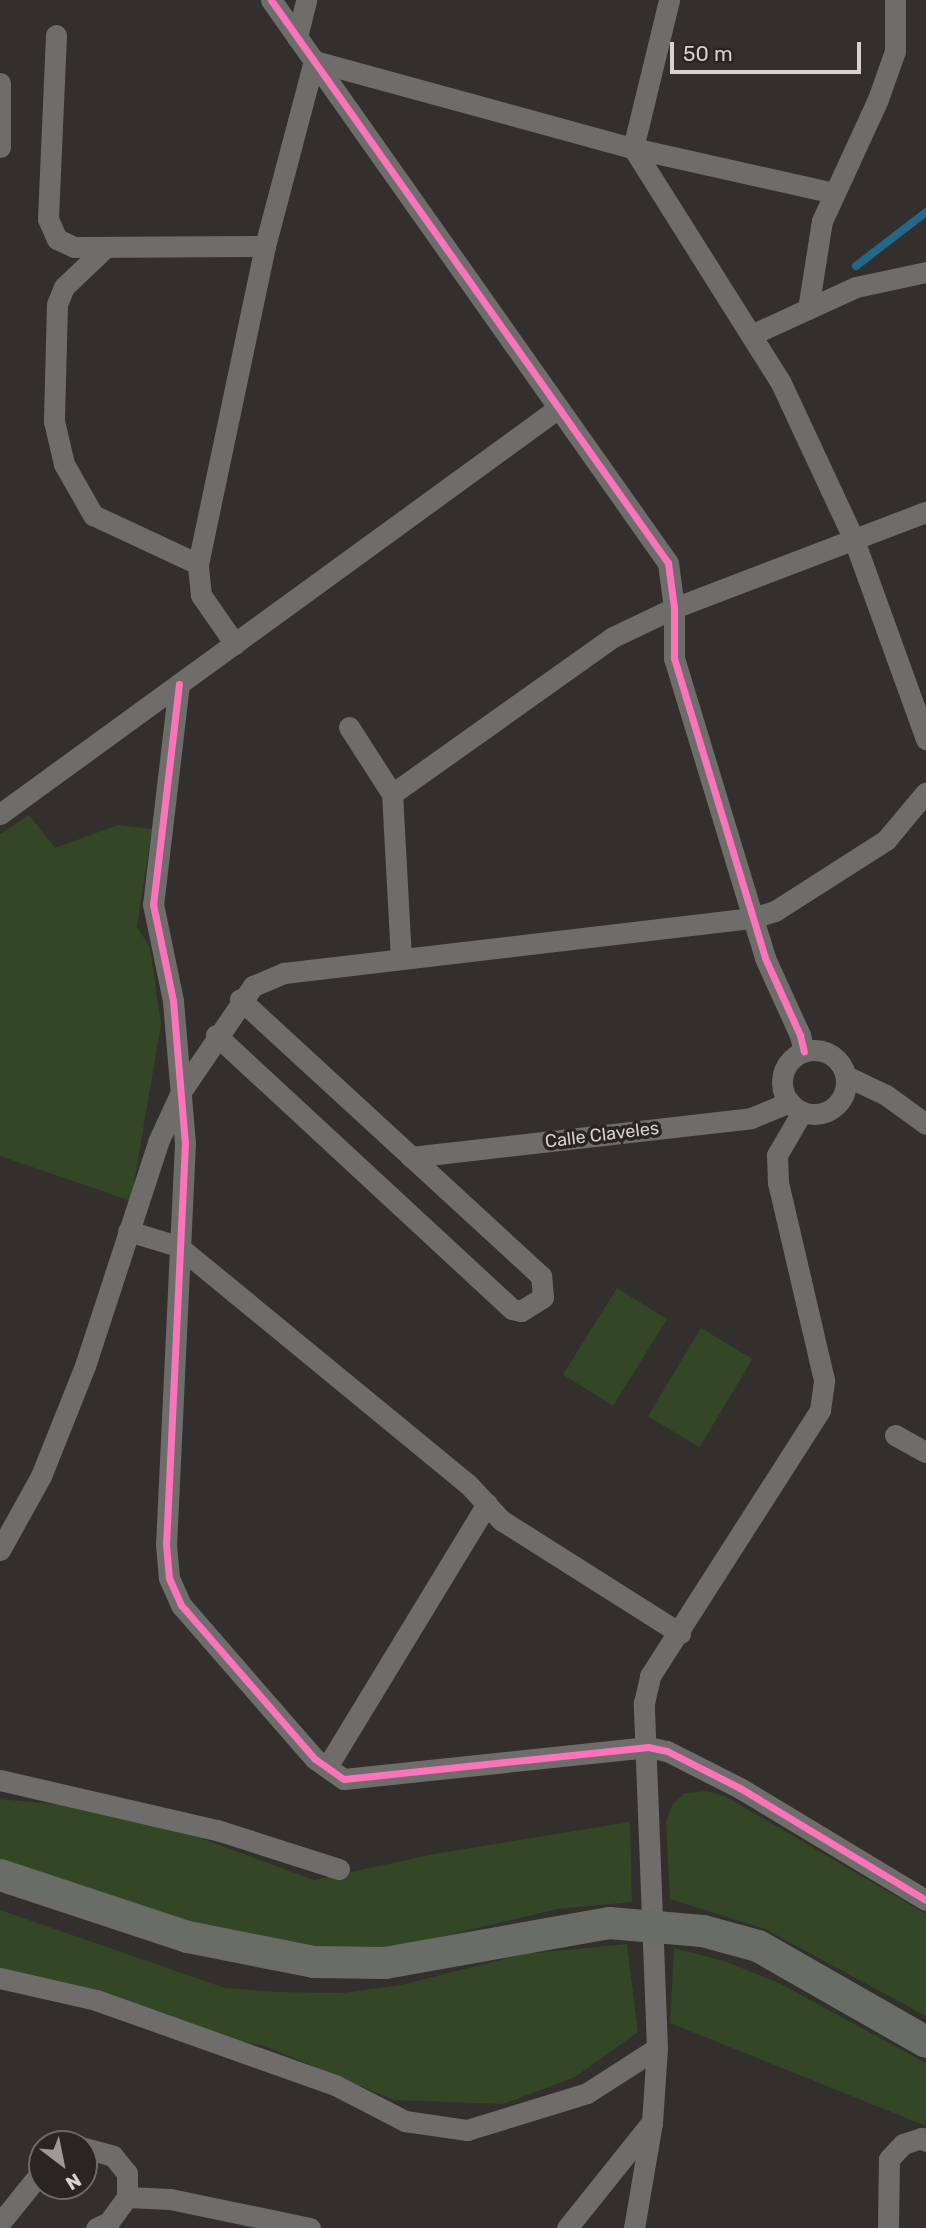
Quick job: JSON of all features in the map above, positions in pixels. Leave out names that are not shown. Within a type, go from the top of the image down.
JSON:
[{"type":"main road","points":[[0,1875],[188,1937],[314,1962],[385,1963],[609,1923],[703,1931],[758,1946],[926,2042]]},
{"type":"street","points":[[271,0],[668,563],[674,608],[674,658],[753,918],[804,1052]]},
{"type":"street","points":[[297,37],[306,0]]},
{"type":"street","points":[[669,0],[633,148],[780,381],[854,540],[926,739]]},
{"type":"street","points":[[808,309],[822,221],[878,99],[895,51],[895,0]]},
{"type":"street","points":[[56,35],[48,219],[57,239],[74,247],[265,246]]},
{"type":"street","points":[[314,61],[633,148],[834,193]]},
{"type":"street","points":[[235,644],[201,595],[198,564],[265,246],[314,61]]},
{"type":"street","points":[[0,83],[0,147]]},
{"type":"street","points":[[106,247],[64,287],[57,304],[54,421],[64,464],[93,515],[133,538],[198,564]]},
{"type":"street","points":[[751,335],[856,288],[926,272]]},
{"type":"street","points":[[0,814],[557,409]]},
{"type":"street","points":[[392,794],[613,637],[674,608],[926,512]]},
{"type":"street","points":[[179,684],[153,904],[173,1001],[185,1143],[178,1246],[166,1544],[169,1578],[181,1605],[315,1759],[344,1779],[648,1747],[667,1751],[740,1788],[926,1900]]},
{"type":"street","points":[[349,727],[392,794],[401,959]]},
{"type":"street","points":[[0,1550],[51,1451],[85,1366],[158,1142],[182,1090],[240,999],[253,986],[284,973],[753,918],[775,911],[886,840],[926,792]]},
{"type":"street","points":[[216,1035],[512,1309],[521,1311],[535,1306],[545,1286],[541,1276],[240,999]]},
{"type":"street","points":[[634,2228],[652,2123],[656,2048],[648,1747],[644,1703],[650,1676],[680,1633],[820,1410],[824,1380],[778,1183],[777,1156],[796,1107],[783,1074],[804,1052],[825,1052],[842,1066],[845,1076],[843,1095],[830,1109],[796,1107]]},
{"type":"street","points":[[845,1076],[886,1095],[926,1124]]},
{"type":"street","name":"Calle Claveles","points":[[411,1157],[751,1118],[796,1107]]},
{"type":"street","points":[[128,1231],[178,1246],[468,1484],[501,1520],[680,1633]]},
{"type":"street","points":[[895,1435],[926,1452]]},
{"type":"street","points":[[327,1767],[487,1504]]},
{"type":"street","points":[[0,1780],[216,1830],[340,1869]]},
{"type":"street","points":[[0,1978],[96,2000],[322,2080],[405,2121],[467,2130],[587,2093],[656,2048]]},
{"type":"street","points":[[567,2228],[652,2123]]},
{"type":"street","points":[[888,2228],[890,2159],[903,2144],[921,2138],[926,2141]]},
{"type":"street","points":[[96,2228],[109,2222],[127,2197],[127,2173],[113,2156],[98,2152]]},
{"type":"street","points":[[0,2223],[28,2188]]},
{"type":"street","points":[[127,2197],[170,2199],[310,2228]]},
{"type":"green space","points":[[29,815],[55,848],[118,825],[152,829],[137,927],[150,947],[161,1024],[131,1201],[0,1156],[0,834]]},
{"type":"green space","points":[[617,1288],[667,1319],[613,1406],[563,1375]]},
{"type":"green space","points":[[701,1328],[752,1359],[699,1447],[648,1416]]},
{"type":"green space","points":[[707,1791],[725,1796],[926,1914],[926,2016],[765,1929],[670,1899],[666,1821],[673,1804],[685,1793]]},
{"type":"green space","points":[[0,1799],[63,1805],[195,1836],[314,1880],[439,1853],[630,1822],[632,1902],[558,1909],[393,1948],[258,1951],[0,1867]]},
{"type":"green space","points":[[0,1910],[225,1988],[279,1992],[342,1993],[401,1985],[524,1954],[627,1944],[638,2032],[575,2077],[503,2104],[394,2100],[265,2046],[207,2034],[113,1995],[0,1970]]},
{"type":"green space","points":[[674,1948],[724,1961],[779,1983],[926,2063],[926,2126],[670,2023]]},
{"type":"waterway","points":[[856,266],[926,212]]},
{"type":"cycle path","points":[[271,0],[668,563],[674,608],[674,658],[765,958],[800,1035],[804,1052]]},
{"type":"cycle path","points":[[179,684],[153,904],[173,1001],[185,1143],[166,1544],[169,1578],[181,1605],[315,1759],[344,1779],[648,1747],[667,1751],[740,1788],[926,1900]]}]
